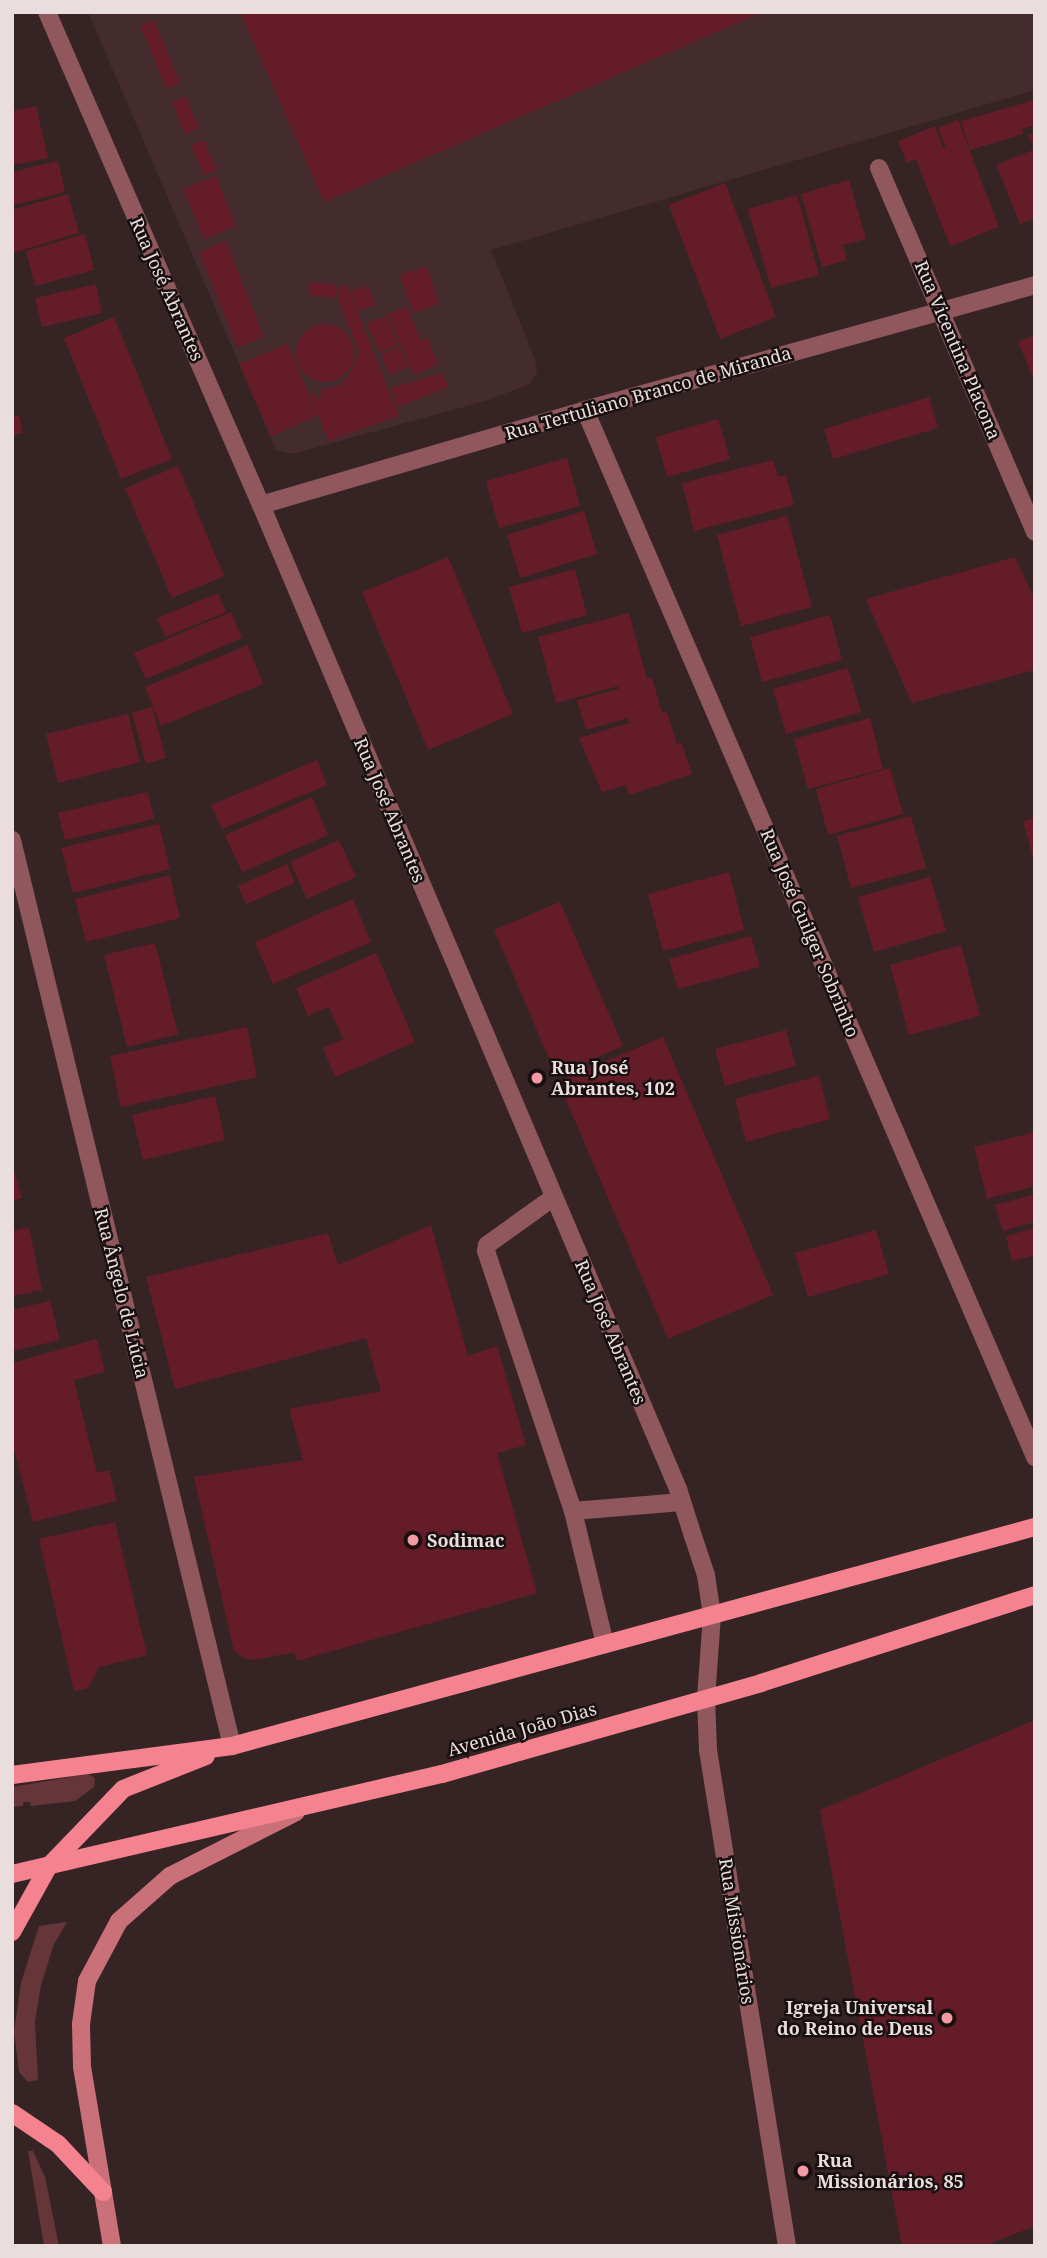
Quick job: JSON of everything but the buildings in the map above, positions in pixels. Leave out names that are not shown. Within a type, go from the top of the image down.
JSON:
[{"type":"main road","points":[[12,1932],[48,1867],[123,1789],[232,1746],[1035,1527]]},
{"type":"main road","name":"Avenida João Dias","points":[[12,1874],[48,1867],[114,1848],[442,1774],[706,1698],[1035,1595]]},
{"type":"main road","points":[[12,1775],[232,1746]]},
{"type":"main road","points":[[112,2246],[82,2066],[81,2024],[87,1981],[119,1921],[170,1876],[305,1807]]},
{"type":"main road","points":[[12,2113],[58,2144],[103,2192]]},
{"type":"street","name":"Rua José Abrantes","points":[[47,12],[261,505],[682,1502],[706,1575],[712,1615]]},
{"type":"street","name":"Rua Vicentina Placona","points":[[879,168],[1035,532]]},
{"type":"street","name":"Rua Tertuliano Branco de Miranda","points":[[261,505],[585,410],[1035,285]]},
{"type":"street","name":"Rua José Guilger Sobrinho","points":[[585,410],[1035,1457]]},
{"type":"street","name":"Rua Ângelo de Lúcia","points":[[12,840],[232,1746]]},
{"type":"street","points":[[554,1197],[487,1245],[486,1251],[573,1511],[605,1644]]},
{"type":"street","points":[[573,1511],[682,1502]]},
{"type":"street","name":"Rua Missionários","points":[[712,1615],[706,1698],[708,1750],[787,2246]]},
{"type":"shaded area","points":[[88,12],[1035,12],[1035,90],[491,250],[535,360],[537,372],[530,384],[485,401],[296,453],[285,453],[276,450]]},
{"type":"shaded area","points":[[88,1774],[95,1778],[94,1787],[75,1801],[31,1806],[30,1802],[23,1802],[23,1806],[12,1807],[12,1787]]},
{"type":"shaded area","points":[[67,1922],[54,1944],[41,1985],[35,2022],[38,2080],[28,2082],[19,2072],[14,2031],[21,1983],[39,1926]]},
{"type":"shaded area","points":[[28,2151],[33,2151],[45,2177],[59,2246],[44,2246]]},
{"type":"place","name":"Rua José Abrantes, 102","points":[[537,1078]]},
{"type":"place","name":"Sodimac","points":[[413,1540]]},
{"type":"place","name":"Igreja Universal do Reino de Deus","points":[[947,2018]]},
{"type":"place","name":"Rua Missionários, 85","points":[[803,2171]]}]
